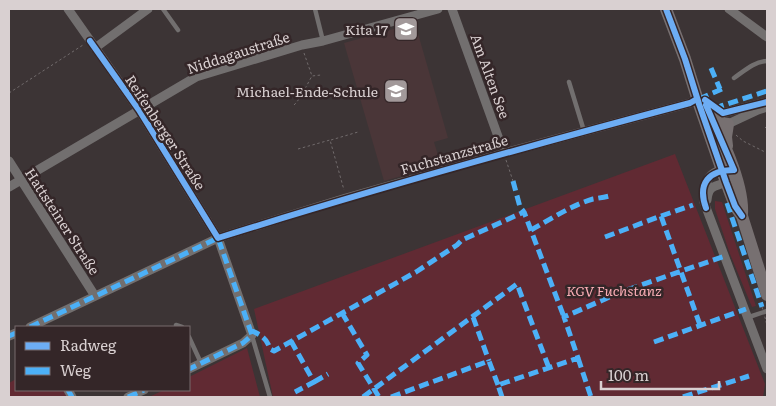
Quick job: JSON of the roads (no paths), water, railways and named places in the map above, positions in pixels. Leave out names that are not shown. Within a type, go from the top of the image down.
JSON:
[{"type":"main road","points":[[666,9],[700,102],[710,138],[729,174]]},
{"type":"main road","points":[[700,102],[722,120],[735,206],[742,216],[767,295]]},
{"type":"street","name":"Reifenberger Straße","points":[[68,9],[139,110],[218,238],[252,335]]},
{"type":"street","points":[[93,44],[148,9]]},
{"type":"street","name":"Niddagaustraße","points":[[9,186],[196,77],[302,45],[323,41],[438,9]]},
{"type":"street","name":"Am Alten See","points":[[452,9],[504,152]]},
{"type":"street","points":[[729,9],[737,12],[767,37]]},
{"type":"street","name":"Fuchstanzstraße","points":[[40,325],[95,296],[218,238],[504,152],[690,103],[700,102]]},
{"type":"street","points":[[710,138],[711,129],[722,120],[767,102]]},
{"type":"street","points":[[722,120],[767,107]]},
{"type":"street","name":"Hattsteiner Straße","points":[[9,161],[95,296]]},
{"type":"street","points":[[729,174],[711,174],[706,180],[704,202],[749,316],[767,369]]},
{"type":"street","points":[[190,368],[243,343],[252,335]]},
{"type":"street","points":[[128,397],[142,391]]},
{"type":"lane","points":[[163,9],[178,30]]},
{"type":"lane","points":[[315,9],[323,41]]},
{"type":"lane","points":[[734,78],[754,64],[767,61]]},
{"type":"lane","points":[[569,82],[584,131]]},
{"type":"lane","points":[[749,316],[767,311]]},
{"type":"lane","name":"Reifenberger Straße","points":[[252,335],[270,397]]},
{"type":"lane","points":[[190,339],[201,363]]},
{"type":"place","name":"Kita 17","points":[[406,29]]},
{"type":"place","name":"Michael-Ende-Schule","points":[[396,91]]},
{"type":"park label","name":"KGV Fuchstanz","points":[[614,290]]}]
